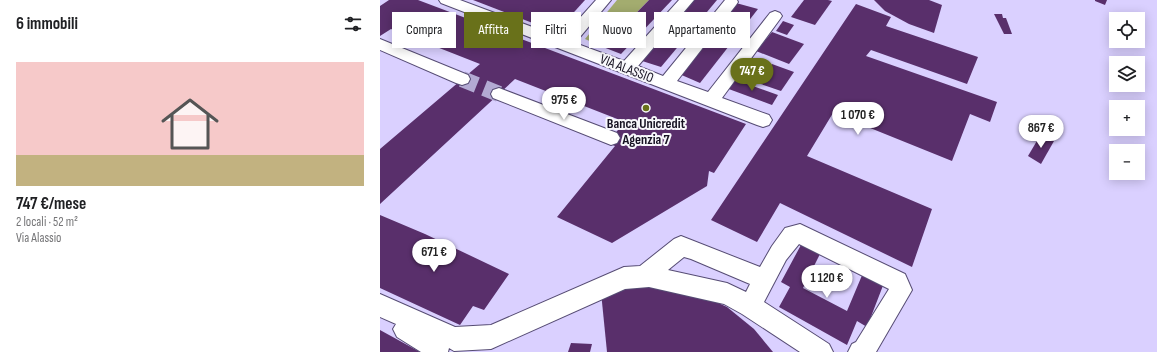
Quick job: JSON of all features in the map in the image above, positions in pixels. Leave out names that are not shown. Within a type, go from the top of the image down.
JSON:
[{"type":"street","name":"VIA ALASSIO","points":[[446,0],[531,32]]},
{"type":"street","points":[[581,26],[604,0]]},
{"type":"street","points":[[627,68],[687,0]]},
{"type":"street","points":[[666,83],[731,2]]},
{"type":"street","points":[[711,100],[775,16]]},
{"type":"street","points":[[380,44],[462,79]]},
{"type":"street","name":"VIA ALASSIO","points":[[572,48],[763,120]]},
{"type":"street","points":[[499,94],[612,138]]},
{"type":"street","points":[[750,306],[779,253],[792,235],[800,234],[897,282],[901,290],[864,350],[860,352]]},
{"type":"street","points":[[643,277],[681,246],[764,280]]},
{"type":"street","points":[[380,316],[419,336],[437,348],[491,337],[624,278],[650,276],[727,294],[750,306],[821,352]]},
{"type":"street","points":[[380,305],[445,346]]},
{"type":"green space","points":[[617,0],[649,0],[637,12],[607,12]]},
{"type":"green space","points":[[589,34],[589,41],[585,39]]},
{"type":"building","name":"Banca Unicredit Agenzia 7","points":[[389,0],[418,0],[450,12],[392,12],[392,29],[380,36],[380,6]]},
{"type":"building","points":[[473,0],[585,0],[574,12],[531,12],[531,22],[523,19],[523,12],[504,12]]},
{"type":"building","points":[[649,0],[672,0],[661,12],[654,12],[654,19],[646,28],[646,12],[637,12]]},
{"type":"building","points":[[690,0],[717,0],[707,12],[680,12]]},
{"type":"building","points":[[804,0],[832,1],[815,25],[791,17]]},
{"type":"building","points":[[874,0],[929,0],[942,5],[934,33],[909,24],[885,11]]},
{"type":"building","points":[[1095,0],[1107,0],[1105,5]]},
{"type":"building","points":[[736,3],[758,9],[750,19],[750,12],[728,12]]},
{"type":"building","points":[[856,4],[891,17],[886,26],[978,57],[967,84],[871,50],[866,56],[997,102],[990,122],[970,114],[952,161],[833,113],[807,156],[932,209],[912,267],[780,203],[757,242],[711,220]]},
{"type":"building","name":"Banca Unicredit Agenzia 7","points":[[456,14],[464,17],[464,48],[523,48],[523,40],[531,43],[531,48],[545,48],[746,124],[714,173],[709,171],[707,186],[612,243],[557,217],[615,146],[606,142],[625,122],[515,79],[380,204],[380,149],[480,64],[439,48],[456,48]]},
{"type":"building","points":[[994,14],[1002,14],[1003,18],[1006,18],[1012,34],[1004,34]]},
{"type":"building","points":[[783,21],[794,25],[787,35],[776,31]]},
{"type":"building","points":[[772,32],[804,44],[789,64],[756,51]]},
{"type":"building","points":[[654,42],[654,48],[677,48],[661,67],[639,60]]},
{"type":"building","points":[[606,48],[627,48],[621,54]]},
{"type":"building","points":[[698,48],[727,48],[700,83],[677,73]]},
{"type":"building","points":[[772,64],[794,72],[781,91],[758,83]]},
{"type":"building","points":[[733,79],[778,95],[772,105],[726,88]]},
{"type":"building","points":[[1041,134],[1054,141],[1041,164],[1028,156]]},
{"type":"building","points":[[380,215],[425,234],[509,274],[484,310],[473,306],[460,325],[380,288]]},
{"type":"building","points":[[802,243],[821,252],[803,288],[847,311],[863,273],[884,283],[867,327],[857,321],[847,345],[779,307],[790,287],[781,282]]},
{"type":"building","points":[[661,285],[697,293],[727,307],[754,329],[773,352],[607,352],[601,292],[632,287]]},
{"type":"building","points":[[380,330],[420,352],[380,352]]},
{"type":"building","points":[[571,343],[592,344],[590,352],[568,352]]},
{"type":"tunnel","points":[[462,79],[499,94]]},
{"type":"place","name":"Banca Unicredit Agenzia 7","points":[[646,108]]}]
